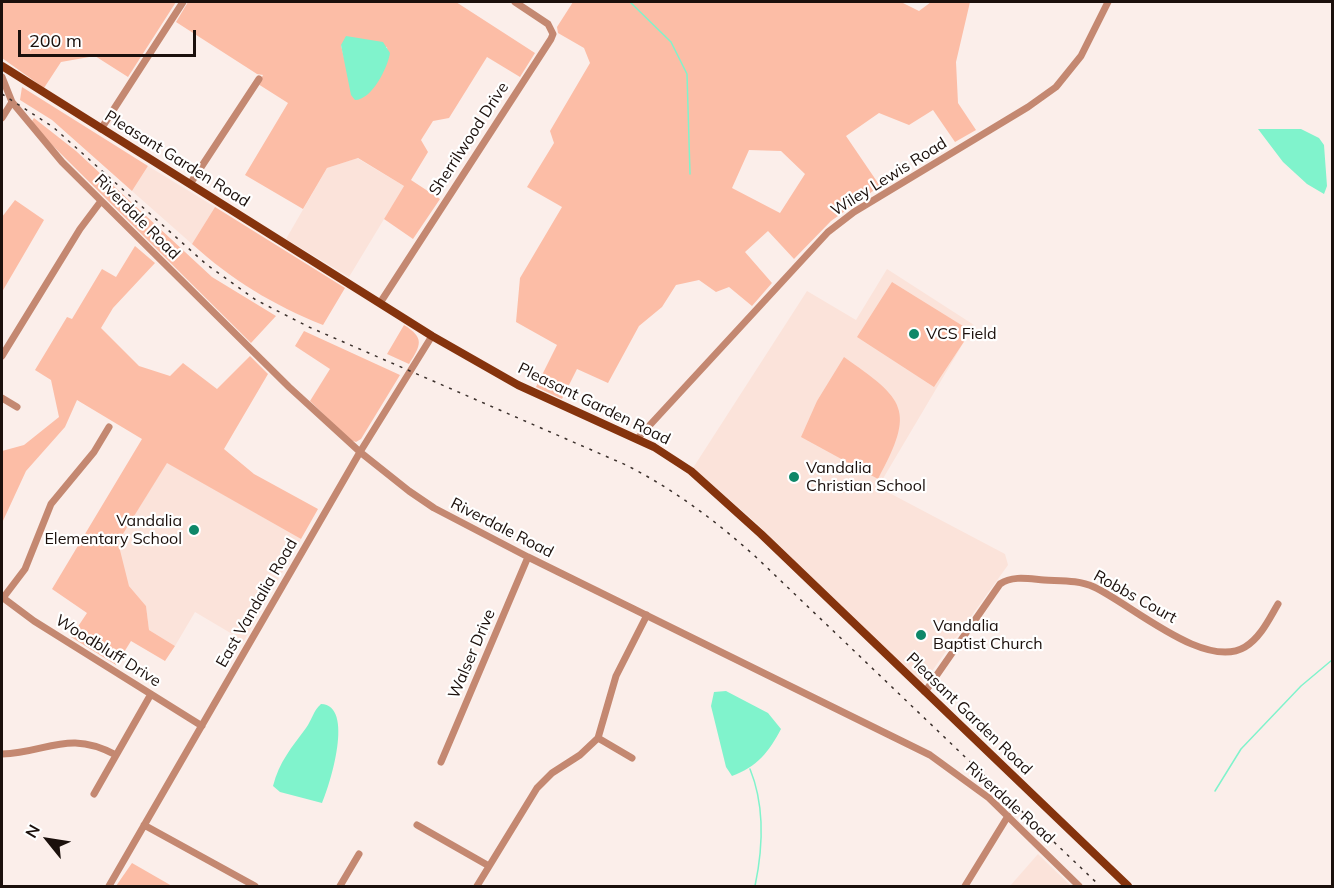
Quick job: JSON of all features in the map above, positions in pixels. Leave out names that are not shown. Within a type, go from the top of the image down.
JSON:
[{"type":"main road","name":"Pleasant Garden Road","points":[[2,66],[432,336],[518,385],[637,439],[681,464],[715,490],[1128,886]]},
{"type":"street","points":[[101,129],[183,2]]},
{"type":"street","name":"Sherrilwood Drive","points":[[380,303],[551,39],[553,34],[548,24],[515,2]]},
{"type":"street","name":"Wiley Lewis Road","points":[[637,439],[828,232],[854,212],[1028,107],[1056,87],[1081,56],[1108,2]]},
{"type":"street","name":"Riverdale Road","points":[[2,77],[12,102],[62,162],[101,201],[289,387],[360,452],[434,508],[528,557],[930,755],[969,781],[1079,886]]},
{"type":"street","points":[[189,184],[259,79]]},
{"type":"street","points":[[2,118],[12,102]]},
{"type":"street","points":[[2,356],[80,229],[101,201]]},
{"type":"street","name":"East Vandalia Road","points":[[109,886],[360,452],[432,336]]},
{"type":"street","points":[[2,398],[17,407]]},
{"type":"street","points":[[2,598],[25,569],[51,504],[94,452],[109,427]]},
{"type":"street","name":"Walser Drive","points":[[441,762],[528,557]]},
{"type":"street","name":"Robbs Court","points":[[925,692],[1000,584],[1015,579],[1066,581],[1091,586],[1206,650],[1220,653],[1243,648],[1256,640],[1278,604]]},
{"type":"street","name":"Woodbluff Drive","points":[[2,598],[34,621],[202,726]]},
{"type":"street","points":[[477,886],[537,788],[552,773],[580,755],[598,738],[616,676],[647,615]]},
{"type":"street","points":[[93,794],[151,694]]},
{"type":"street","points":[[598,738],[632,758]]},
{"type":"street","points":[[2,754],[70,742],[90,744],[116,755]]},
{"type":"street","points":[[965,886],[1008,816]]},
{"type":"street","points":[[144,825],[255,886]]},
{"type":"street","points":[[417,825],[489,866]]},
{"type":"street","points":[[340,886],[359,854]]},
{"type":"shaded area","points":[[2,2],[176,2],[128,77],[95,56],[61,62],[44,88],[2,58]]},
{"type":"shaded area","points":[[188,2],[456,2],[535,53],[520,77],[487,57],[449,118],[433,121],[421,140],[428,152],[411,180],[440,199],[413,239],[384,219],[404,186],[358,158],[327,168],[303,209],[245,175],[288,103],[258,84],[263,75],[257,74],[176,22]],"holes":[[[341,45],[387,47],[388,61],[346,66]]]},
{"type":"shaded area","points":[[573,2],[901,2],[919,11],[931,2],[970,2],[956,62],[958,103],[976,130],[955,142],[933,110],[909,125],[879,113],[846,136],[880,186],[831,221],[794,259],[768,231],[745,252],[772,283],[752,306],[729,287],[716,292],[699,280],[676,285],[662,307],[639,326],[608,383],[577,369],[562,399],[536,387],[557,345],[516,322],[520,278],[562,207],[527,187],[554,143],[550,131],[590,63],[584,48],[558,33],[557,27]],"holes":[[[749,150],[781,151],[805,174],[780,213],[732,188]]]},
{"type":"shaded area","points":[[346,36],[383,42],[390,53],[378,82],[361,99],[355,100],[351,95],[341,45]]},
{"type":"shaded area","points":[[22,87],[148,166],[132,191],[52,120],[20,100]]},
{"type":"shaded area","points":[[34,118],[76,151],[212,277],[276,316],[251,343],[41,134],[32,121]]},
{"type":"shaded area","points":[[1258,129],[1301,129],[1319,138],[1324,145],[1327,186],[1324,194],[1307,184],[1283,162]]},
{"type":"shaded area","points":[[357,158],[404,186],[349,277],[286,239],[327,168]]},
{"type":"shaded area","points":[[148,166],[215,207],[192,244],[132,191]]},
{"type":"shaded area","points":[[15,200],[44,220],[2,292],[2,217]]},
{"type":"shaded area","points":[[215,207],[345,288],[323,325],[287,309],[254,290],[222,269],[192,244]]},
{"type":"shaded area","points":[[135,246],[155,263],[113,308],[101,328],[139,366],[170,376],[183,363],[217,389],[250,356],[268,374],[224,449],[254,474],[318,509],[301,539],[167,463],[118,542],[129,586],[146,606],[149,630],[175,646],[165,661],[131,641],[116,665],[71,637],[87,613],[52,589],[142,439],[77,400],[65,427],[26,471],[2,523],[2,451],[24,445],[59,417],[51,380],[35,370],[67,317],[72,319],[102,269],[116,277]]},
{"type":"shaded area","name":"Vandalia Christian School","points":[[887,269],[974,325],[878,487],[1005,554],[1008,565],[922,685],[755,522],[693,468],[807,291],[856,320]]},
{"type":"shaded area","name":"VCS Field","points":[[892,282],[971,331],[934,387],[857,337]]},
{"type":"shaded area","points":[[404,325],[415,334],[419,342],[409,364],[387,354]]},
{"type":"shaded area","points":[[304,331],[400,375],[361,439],[356,442],[350,440],[310,401],[330,369],[295,346]]},
{"type":"shaded area","points":[[844,357],[880,384],[892,396],[898,408],[900,421],[897,436],[878,479],[801,437],[817,401]]},
{"type":"shaded area","points":[[167,462],[301,539],[244,641],[195,612],[175,646],[149,630],[146,606],[129,586],[118,542]]},
{"type":"shaded area","points":[[726,691],[768,713],[781,729],[761,758],[749,768],[732,776],[726,767],[711,706],[714,692]]},
{"type":"shaded area","points":[[321,704],[331,708],[337,717],[338,731],[334,764],[322,803],[280,792],[273,786],[282,762]]},
{"type":"shaded area","points":[[1038,854],[1071,886],[1010,886]]},
{"type":"shaded area","points":[[132,863],[172,886],[116,886]]},
{"type":"waterway","points":[[630,2],[671,42],[687,74],[690,174]]},
{"type":"waterway","points":[[1215,791],[1241,749],[1301,686],[1332,660]]},
{"type":"waterway","points":[[750,769],[758,798],[761,827],[760,857],[755,886]]},
{"type":"railway","points":[[2,94],[53,127],[206,264],[256,300],[309,327],[626,465],[694,507],[757,558],[1100,886]]},
{"type":"place","name":"VCS Field","points":[[914,334]]},
{"type":"place","name":"Vandalia Christian School","points":[[794,477]]},
{"type":"place","name":"Vandalia Elementary School","points":[[194,530]]},
{"type":"place","name":"Vandalia Baptist Church","points":[[921,635]]}]
